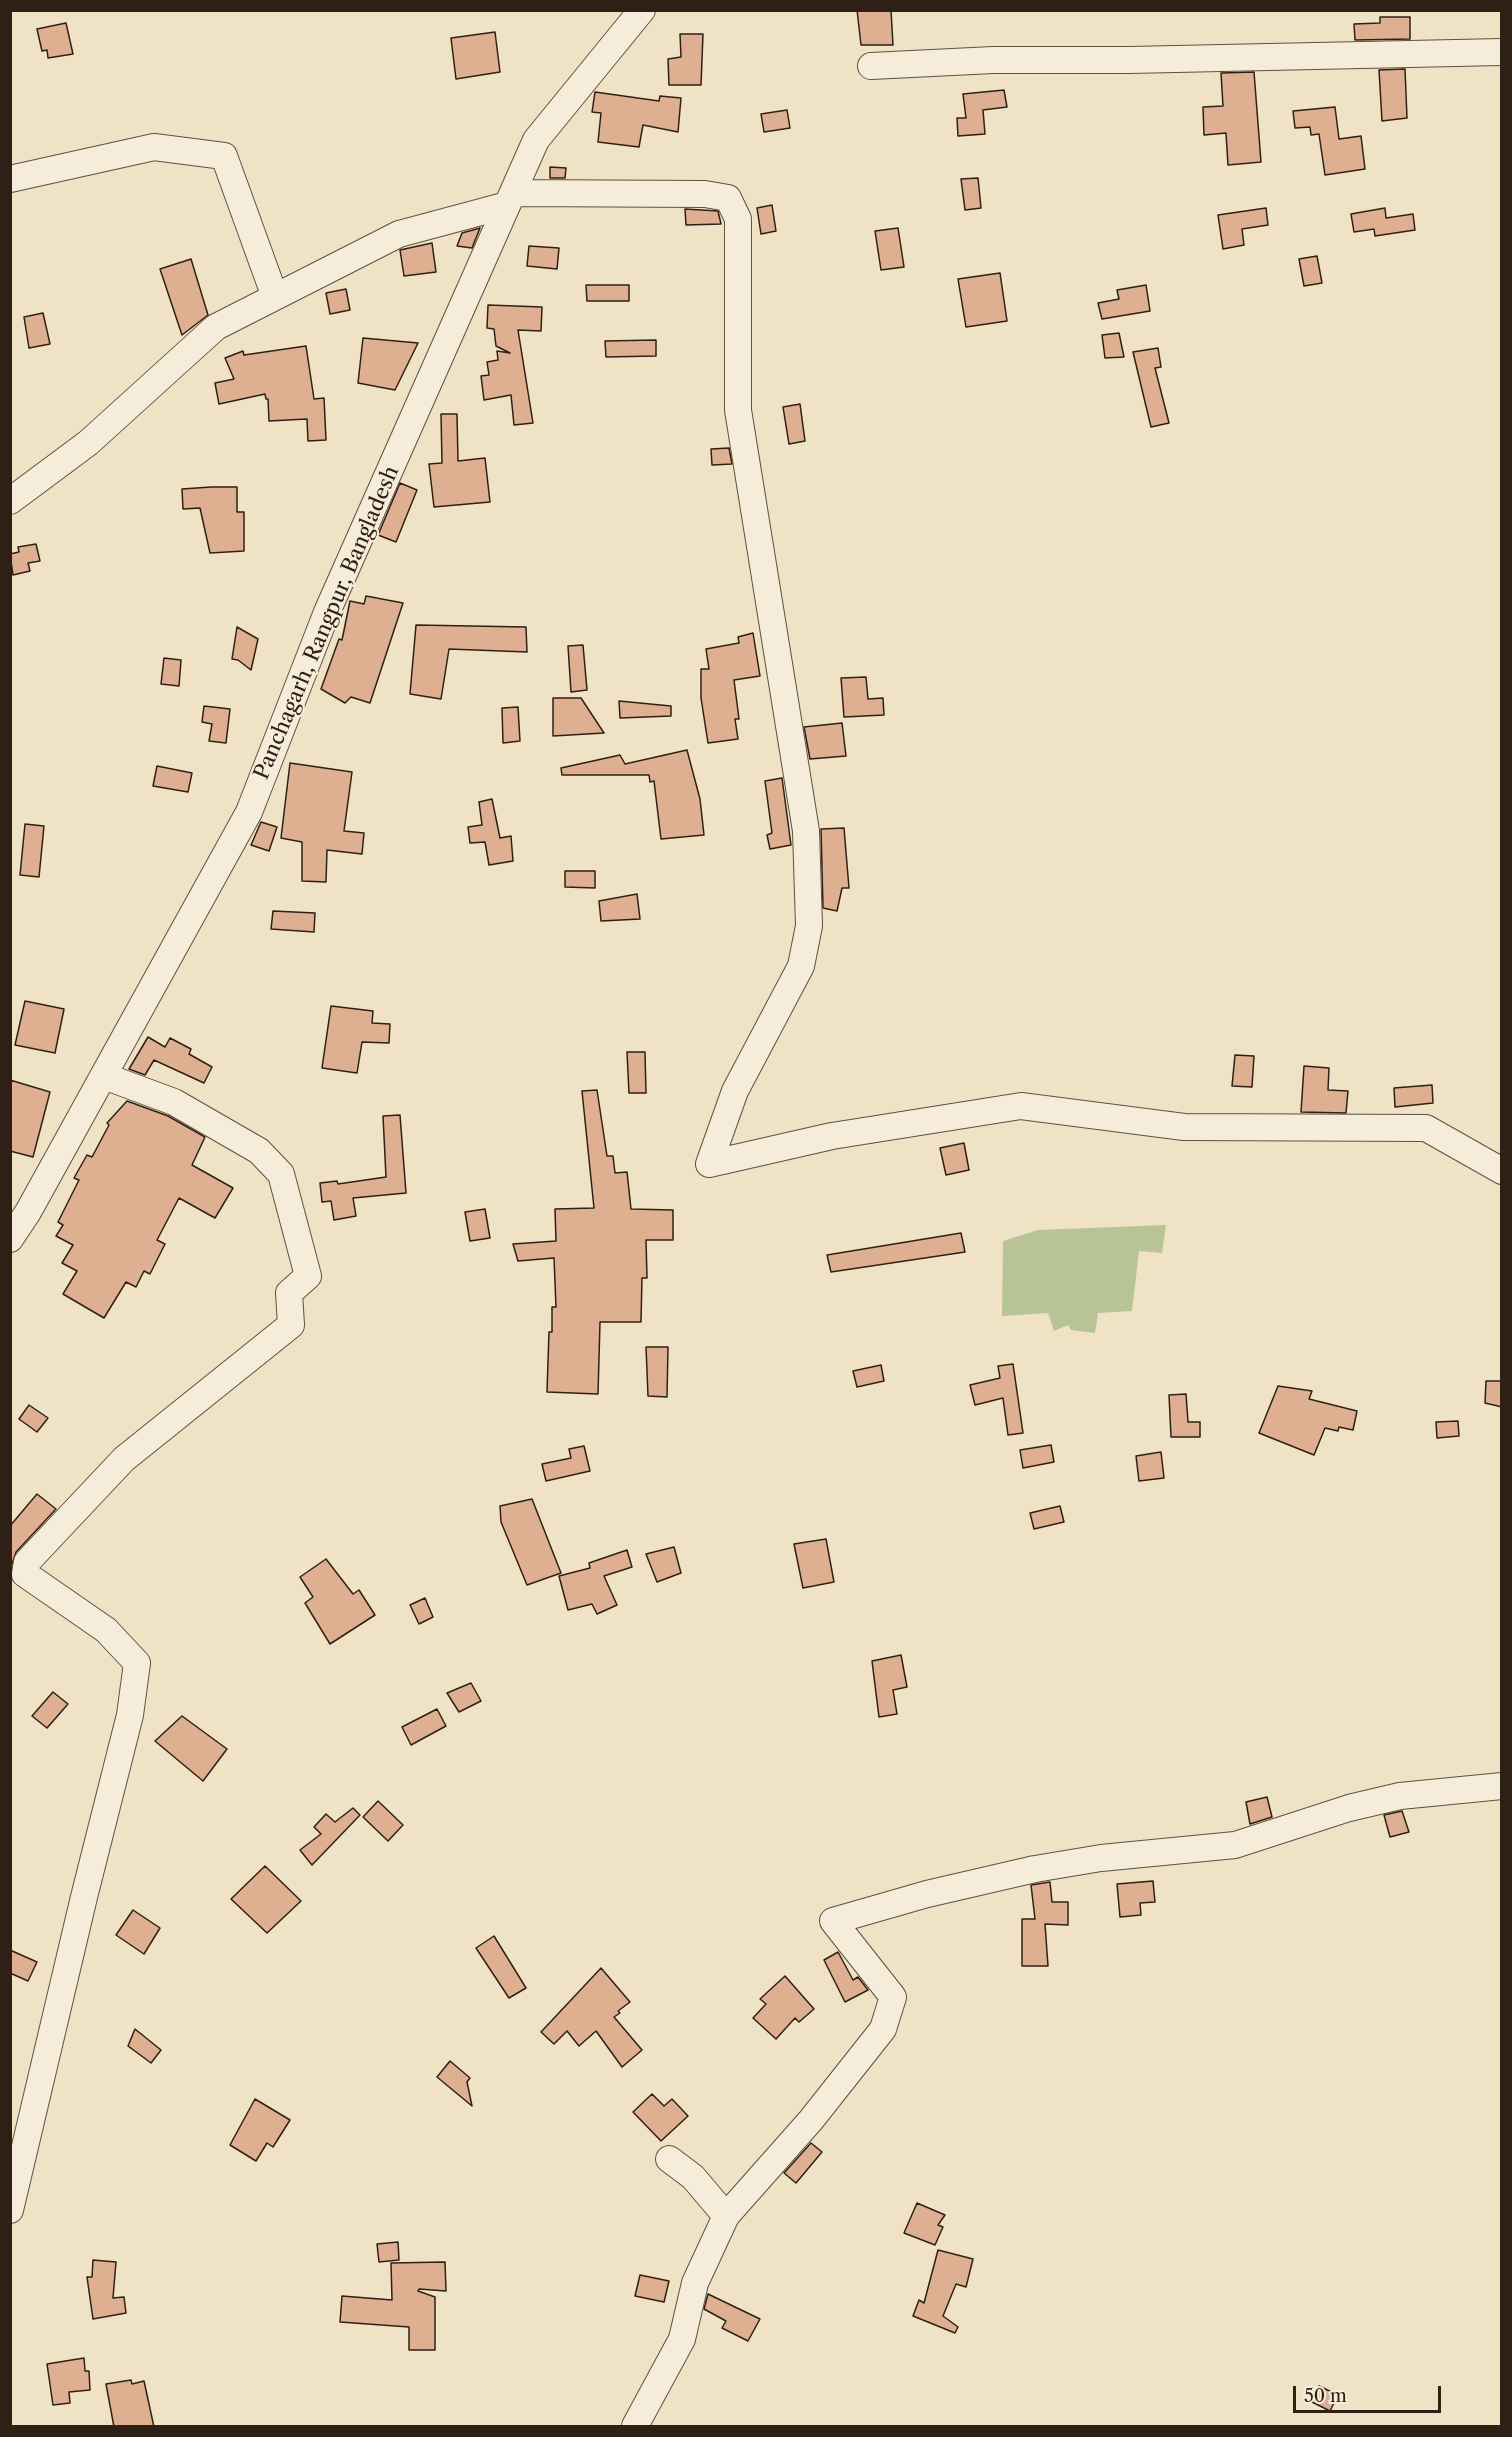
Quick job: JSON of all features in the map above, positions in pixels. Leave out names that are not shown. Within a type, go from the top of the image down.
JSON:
[{"type":"street","name":"Panchagarh, Rangpur, Bangladesh","points":[[10,1239],[104,1076],[249,812],[327,612],[536,140],[642,10]]},
{"type":"street","points":[[871,66],[993,60],[1129,60],[1502,52]]},
{"type":"street","points":[[10,179],[154,147],[224,156],[275,297]]},
{"type":"street","points":[[10,501],[88,443],[216,327],[399,234],[510,199],[705,194],[728,198],[738,219],[738,410],[806,831],[809,926],[801,966],[735,1091],[709,1164],[832,1136],[1022,1106],[1184,1126],[1426,1128],[1502,1171]]},
{"type":"street","points":[[10,2210],[84,1897],[130,1715],[137,1663],[106,1630],[25,1574],[27,1562],[124,1459],[291,1325],[289,1293],[308,1276],[281,1174],[259,1151],[174,1102],[104,1076]]},
{"type":"street","points":[[636,2427],[682,2339],[695,2283],[726,2216],[811,2120],[883,2029],[894,1997],[833,1921],[927,1894],[1035,1869],[1101,1858],[1235,1845],[1348,1808],[1401,1796],[1502,1786]]},
{"type":"street","points":[[669,2159],[693,2177],[726,2216]]},
{"type":"green space","points":[[1166,1225],[1162,1253],[1139,1251],[1132,1311],[1098,1313],[1095,1333],[1071,1330],[1068,1325],[1054,1331],[1048,1313],[1002,1316],[1003,1241],[1038,1230]]},
{"type":"building","points":[[857,10],[891,10],[893,45],[861,45]]},
{"type":"building","points":[[1380,17],[1410,17],[1410,39],[1355,40],[1354,24],[1380,23]]},
{"type":"building","points":[[66,23],[73,54],[48,58],[47,50],[42,51],[37,29]]},
{"type":"building","points":[[495,32],[500,72],[456,79],[451,38]]},
{"type":"building","points":[[680,34],[703,34],[701,85],[669,85],[668,59],[681,57]]},
{"type":"building","points":[[1405,69],[1407,118],[1382,121],[1379,70]]},
{"type":"building","points":[[1254,72],[1261,162],[1228,165],[1226,133],[1204,135],[1203,107],[1223,106],[1221,73]]},
{"type":"building","points":[[1004,90],[1007,107],[983,110],[985,134],[958,136],[957,118],[966,118],[963,94]]},
{"type":"building","points":[[595,92],[659,101],[660,96],[681,98],[678,132],[643,125],[639,147],[598,142],[601,113],[592,112]]},
{"type":"building","points":[[1335,107],[1339,139],[1361,136],[1365,169],[1325,175],[1319,134],[1311,135],[1310,127],[1295,128],[1293,111]]},
{"type":"building","points":[[787,110],[790,128],[764,132],[761,114]]},
{"type":"building","points":[[550,167],[566,168],[565,178],[550,178]]},
{"type":"building","points":[[978,178],[981,208],[965,210],[961,179]]},
{"type":"building","points":[[772,205],[776,231],[761,234],[757,208]]},
{"type":"building","points":[[1266,208],[1268,225],[1242,229],[1244,245],[1223,249],[1218,215]]},
{"type":"building","points":[[1385,208],[1386,218],[1413,214],[1415,230],[1375,236],[1374,229],[1354,232],[1351,214]]},
{"type":"building","points":[[685,209],[718,211],[721,224],[686,225]]},
{"type":"building","points":[[480,228],[472,248],[457,246],[462,233]]},
{"type":"building","points":[[898,228],[904,267],[881,270],[875,231]]},
{"type":"building","points":[[432,243],[436,272],[404,276],[400,250]]},
{"type":"building","points":[[529,246],[559,248],[557,269],[527,266]]},
{"type":"building","points":[[1317,256],[1322,283],[1304,286],[1299,259]]},
{"type":"building","points":[[191,259],[208,315],[182,335],[160,269]]},
{"type":"building","points":[[1000,273],[1007,321],[966,327],[958,279]]},
{"type":"building","points":[[586,285],[629,285],[629,301],[587,301]]},
{"type":"building","points":[[1146,285],[1150,311],[1102,319],[1098,303],[1119,299],[1117,290]]},
{"type":"building","points":[[346,289],[350,310],[330,314],[326,293]]},
{"type":"building","points":[[488,305],[542,307],[541,331],[518,330],[533,423],[514,425],[511,395],[484,400],[481,376],[489,375],[487,362],[498,360],[497,351],[510,353],[496,346],[494,329],[487,328]]},
{"type":"building","points":[[43,313],[50,344],[29,348],[24,317]]},
{"type":"building","points":[[1119,333],[1124,357],[1105,358],[1102,335]]},
{"type":"building","points":[[363,338],[418,343],[395,390],[358,383]]},
{"type":"building","points":[[656,340],[656,356],[606,357],[605,341]]},
{"type":"building","points":[[306,346],[314,399],[324,398],[326,440],[308,441],[307,419],[269,421],[268,399],[265,394],[219,404],[215,383],[234,379],[225,358],[243,351],[244,355]]},
{"type":"building","points":[[1158,348],[1161,367],[1155,368],[1169,423],[1151,427],[1133,352]]},
{"type":"building","points":[[800,404],[805,441],[789,444],[783,407]]},
{"type":"building","points":[[441,414],[457,414],[458,461],[485,458],[490,502],[434,507],[429,464],[442,463]]},
{"type":"building","points":[[729,448],[732,464],[712,465],[711,449]]},
{"type":"building","points":[[400,483],[417,490],[396,542],[378,535]]},
{"type":"building","points":[[237,487],[237,512],[244,512],[244,551],[210,553],[200,508],[183,509],[182,489]]},
{"type":"building","points":[[36,544],[40,561],[28,563],[30,571],[13,575],[10,554],[19,552],[18,547]]},
{"type":"building","points":[[366,596],[403,603],[370,703],[351,697],[345,703],[321,689],[339,639],[342,640],[350,601],[364,604]]},
{"type":"building","points":[[416,625],[526,627],[527,652],[449,649],[441,699],[410,694]]},
{"type":"building","points":[[237,627],[258,639],[251,670],[238,660],[232,659]]},
{"type":"building","points":[[753,633],[760,676],[734,680],[739,719],[735,719],[738,739],[708,743],[701,698],[701,669],[709,669],[706,649],[739,643],[738,637]]},
{"type":"building","points":[[583,645],[587,690],[571,692],[568,646]]},
{"type":"building","points":[[164,658],[181,660],[179,686],[161,684]]},
{"type":"building","points":[[866,677],[868,699],[883,698],[884,715],[844,717],[841,678]]},
{"type":"building","points":[[553,698],[581,698],[604,733],[553,736]]},
{"type":"building","points":[[619,701],[671,706],[671,716],[620,718]]},
{"type":"building","points":[[204,706],[230,709],[226,743],[209,741],[212,724],[202,722]]},
{"type":"building","points":[[518,707],[520,741],[503,743],[502,708]]},
{"type":"building","points":[[842,723],[846,756],[810,759],[804,727]]},
{"type":"building","points":[[687,750],[700,799],[704,835],[661,839],[654,781],[650,782],[649,775],[562,775],[561,768],[620,755],[625,764]]},
{"type":"building","points":[[290,763],[352,772],[344,831],[364,833],[362,854],[327,850],[326,882],[302,881],[302,842],[281,838]]},
{"type":"building","points":[[157,766],[192,773],[188,792],[153,786]]},
{"type":"building","points":[[782,778],[791,845],[770,849],[767,835],[772,833],[765,781]]},
{"type":"building","points":[[492,799],[500,838],[511,836],[513,861],[489,865],[485,842],[470,843],[468,827],[482,825],[479,802]]},
{"type":"building","points":[[261,822],[277,827],[269,851],[251,845]]},
{"type":"building","points":[[25,824],[44,826],[39,877],[20,875]]},
{"type":"building","points":[[844,828],[849,888],[842,888],[837,911],[823,908],[821,829]]},
{"type":"building","points":[[565,871],[595,871],[595,888],[565,887]]},
{"type":"building","points":[[637,894],[640,919],[601,921],[599,901]]},
{"type":"building","points":[[273,911],[315,913],[314,932],[271,929]]},
{"type":"building","points":[[25,1001],[64,1009],[55,1053],[15,1045]]},
{"type":"building","points":[[331,1006],[373,1011],[372,1023],[390,1024],[389,1043],[362,1042],[357,1073],[322,1068]]},
{"type":"building","points":[[148,1037],[165,1047],[170,1038],[191,1049],[189,1054],[212,1067],[204,1083],[154,1060],[145,1075],[129,1069]]},
{"type":"building","points":[[627,1052],[645,1052],[646,1093],[629,1093]]},
{"type":"building","points":[[1235,1055],[1254,1056],[1252,1087],[1232,1086]]},
{"type":"building","points":[[1304,1066],[1329,1068],[1328,1090],[1348,1091],[1346,1113],[1301,1112]]},
{"type":"building","points":[[10,1080],[50,1092],[33,1157],[10,1151]]},
{"type":"building","points":[[1432,1085],[1433,1103],[1395,1107],[1394,1088]]},
{"type":"building","points":[[597,1090],[607,1156],[613,1156],[615,1173],[627,1172],[631,1209],[673,1210],[673,1240],[646,1240],[647,1278],[642,1278],[641,1322],[600,1322],[598,1394],[547,1392],[549,1332],[552,1332],[552,1307],[556,1307],[554,1258],[518,1261],[513,1244],[556,1241],[555,1209],[594,1208],[582,1091]]},
{"type":"building","points":[[127,1101],[168,1116],[205,1137],[192,1165],[233,1188],[215,1218],[179,1198],[157,1240],[165,1244],[150,1274],[144,1271],[136,1287],[126,1282],[104,1318],[63,1294],[77,1271],[62,1263],[73,1245],[56,1236],[63,1225],[58,1222],[79,1180],[74,1178],[87,1155],[92,1157],[109,1125],[107,1123]]},
{"type":"building","points":[[400,1115],[406,1193],[353,1198],[356,1216],[334,1220],[331,1201],[322,1202],[320,1183],[337,1181],[338,1184],[386,1177],[383,1116]]},
{"type":"building","points":[[964,1143],[969,1170],[946,1175],[940,1148]]},
{"type":"building","points":[[485,1209],[490,1238],[470,1241],[465,1212]]},
{"type":"building","points":[[961,1233],[965,1252],[831,1272],[827,1255]]},
{"type":"building","points":[[646,1347],[668,1347],[667,1397],[648,1396]]},
{"type":"building","points":[[1013,1364],[1023,1433],[1008,1435],[1003,1398],[975,1405],[970,1385],[1000,1378],[998,1366]]},
{"type":"building","points":[[881,1365],[884,1381],[857,1387],[853,1371]]},
{"type":"building","points":[[1486,1381],[1502,1381],[1502,1407],[1485,1403]]},
{"type":"building","points":[[1278,1386],[1312,1391],[1309,1399],[1357,1411],[1353,1430],[1339,1427],[1338,1431],[1325,1428],[1314,1455],[1259,1433]]},
{"type":"building","points":[[1186,1394],[1188,1422],[1200,1422],[1200,1437],[1171,1437],[1169,1395]]},
{"type":"building","points":[[29,1405],[48,1418],[37,1432],[19,1419]]},
{"type":"building","points":[[1458,1421],[1459,1436],[1437,1438],[1436,1422]]},
{"type":"building","points":[[1051,1445],[1054,1462],[1023,1468],[1020,1450]]},
{"type":"building","points":[[584,1446],[590,1471],[546,1481],[542,1464],[571,1458],[569,1449]]},
{"type":"building","points":[[1161,1452],[1164,1478],[1139,1481],[1136,1456]]},
{"type":"building","points":[[37,1494],[56,1509],[16,1552],[10,1570],[10,1526]]},
{"type":"building","points":[[532,1499],[561,1573],[527,1585],[501,1522],[500,1506]]},
{"type":"building","points":[[1060,1506],[1064,1522],[1034,1529],[1030,1513]]},
{"type":"building","points":[[826,1539],[834,1582],[803,1588],[794,1544]]},
{"type":"building","points":[[674,1547],[681,1573],[657,1582],[646,1554]]},
{"type":"building","points":[[627,1550],[632,1567],[604,1576],[617,1605],[597,1614],[592,1604],[568,1610],[559,1576],[590,1568],[589,1563]]},
{"type":"building","points":[[326,1559],[353,1594],[359,1590],[375,1615],[330,1644],[305,1603],[313,1597],[300,1577]]},
{"type":"building","points":[[425,1598],[433,1617],[419,1624],[410,1605]]},
{"type":"building","points":[[901,1655],[907,1687],[893,1690],[897,1714],[879,1717],[872,1661]]},
{"type":"building","points":[[471,1683],[481,1701],[459,1712],[447,1693]]},
{"type":"building","points":[[53,1692],[68,1704],[47,1728],[32,1716]]},
{"type":"building","points":[[437,1709],[446,1726],[411,1745],[402,1727]]},
{"type":"building","points":[[182,1716],[227,1749],[203,1781],[155,1741]]},
{"type":"building","points":[[1267,1797],[1272,1817],[1250,1824],[1246,1802]]},
{"type":"building","points":[[378,1801],[403,1825],[388,1841],[363,1817]]},
{"type":"building","points":[[353,1808],[360,1815],[312,1865],[300,1850],[321,1834],[314,1827],[326,1814],[335,1822]]},
{"type":"building","points":[[1402,1811],[1409,1832],[1390,1837],[1384,1815]]},
{"type":"building","points":[[265,1866],[301,1901],[267,1933],[231,1899]]},
{"type":"building","points":[[1153,1881],[1155,1902],[1140,1903],[1141,1915],[1120,1917],[1117,1884]]},
{"type":"building","points":[[1050,1882],[1052,1902],[1068,1902],[1068,1925],[1045,1924],[1048,1966],[1022,1966],[1022,1919],[1035,1919],[1031,1885]]},
{"type":"building","points":[[133,1910],[160,1928],[144,1954],[116,1935]]},
{"type":"building","points":[[494,1936],[526,1988],[509,1998],[476,1948]]},
{"type":"building","points":[[10,1950],[37,1962],[28,1981],[10,1973]]},
{"type":"building","points":[[838,1952],[853,1980],[858,1977],[868,1990],[845,2002],[824,1960]]},
{"type":"building","points":[[601,1968],[630,2002],[614,2017],[642,2050],[622,2067],[596,2031],[579,2046],[567,2031],[554,2044],[541,2032]]},
{"type":"building","points":[[785,1976],[814,2009],[799,2022],[795,2018],[776,2039],[753,2018],[766,2004],[760,1999]]},
{"type":"building","points":[[135,2029],[161,2050],[151,2063],[128,2046]]},
{"type":"building","points":[[450,2061],[470,2078],[467,2082],[472,2106],[437,2077]]},
{"type":"building","points":[[652,2094],[664,2106],[672,2099],[688,2116],[661,2141],[633,2112]]},
{"type":"building","points":[[255,2099],[290,2120],[273,2147],[267,2143],[256,2161],[230,2145]]},
{"type":"building","points":[[811,2143],[822,2152],[796,2183],[784,2173]]},
{"type":"building","points":[[917,2203],[945,2215],[938,2225],[943,2227],[935,2245],[904,2233]]},
{"type":"building","points":[[398,2242],[399,2260],[379,2262],[377,2244]]},
{"type":"building","points":[[938,2250],[973,2259],[966,2287],[956,2284],[943,2316],[958,2327],[955,2333],[913,2316],[919,2300],[924,2303]]},
{"type":"building","points":[[93,2260],[116,2262],[113,2298],[124,2297],[126,2313],[93,2319],[87,2277],[92,2277]]},
{"type":"building","points":[[445,2262],[446,2291],[419,2289],[418,2291],[435,2297],[435,2350],[409,2350],[409,2327],[340,2322],[342,2296],[392,2300],[391,2263]]},
{"type":"building","points":[[640,2275],[669,2281],[664,2302],[635,2296]]},
{"type":"building","points":[[708,2294],[760,2319],[748,2341],[722,2328],[726,2321],[704,2309]]},
{"type":"building","points":[[84,2358],[85,2371],[89,2371],[90,2390],[69,2392],[70,2403],[53,2405],[47,2364]]},
{"type":"building","points":[[131,2380],[132,2384],[144,2381],[154,2427],[114,2427],[106,2384]]},
{"type":"building","points":[[1319,2386],[1338,2395],[1330,2411],[1312,2402]]}]
